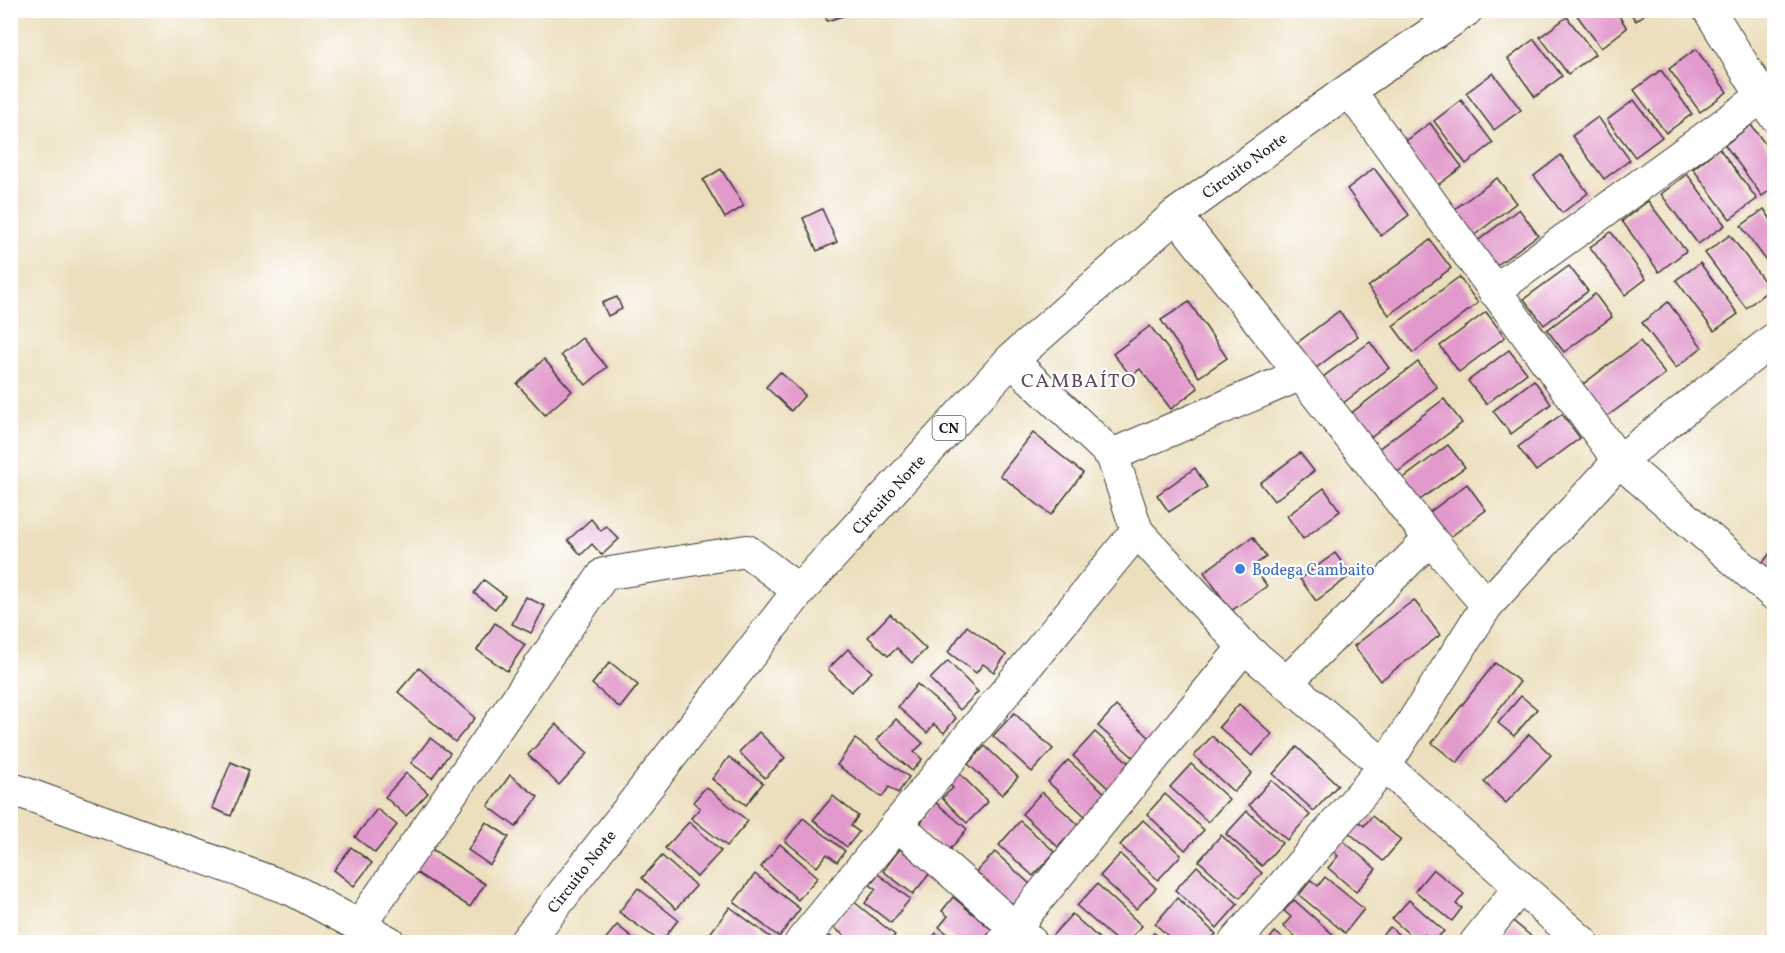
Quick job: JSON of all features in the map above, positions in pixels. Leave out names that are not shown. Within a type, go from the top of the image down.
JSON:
[{"type":"main road","name":"Circuito Norte","points":[[526,942],[800,591],[1011,360],[1176,215],[1349,90],[1466,10]]},
{"type":"street","points":[[1494,291],[1769,106],[1709,10]]},
{"type":"street","points":[[1349,90],[1619,461],[1774,594]]},
{"type":"street","points":[[1176,215],[1299,375],[1430,539],[1487,605]]},
{"type":"street","points":[[1235,942],[1385,766],[1487,605],[1619,461],[1774,339]]},
{"type":"street","points":[[1011,360],[1112,455],[1137,531],[1244,647],[1385,766],[1582,942]]},
{"type":"street","points":[[1112,455],[1299,375]]},
{"type":"street","points":[[801,942],[1137,531]]},
{"type":"street","points":[[1286,683],[1430,539]]},
{"type":"street","points":[[359,927],[604,574],[747,551],[800,591]]},
{"type":"street","points":[[897,824],[1016,938],[1244,647]]},
{"type":"street","points":[[10,788],[293,890],[389,942]]},
{"type":"street","points":[[1476,942],[1520,887]]},
{"type":"building","points":[[823,10],[851,10],[852,13],[827,21]]},
{"type":"building","points":[[1573,10],[1615,10],[1627,28],[1601,48]]},
{"type":"building","points":[[1628,10],[1650,10],[1636,21]]},
{"type":"building","points":[[1567,17],[1595,54],[1568,74],[1540,37]]},
{"type":"building","points":[[1534,39],[1562,76],[1535,97],[1508,59]]},
{"type":"building","points":[[1696,49],[1727,92],[1700,112],[1669,69]]},
{"type":"building","points":[[1661,70],[1692,114],[1666,133],[1634,90]]},
{"type":"building","points":[[1493,73],[1521,110],[1494,130],[1466,93]]},
{"type":"building","points":[[1461,100],[1493,143],[1466,164],[1434,121]]},
{"type":"building","points":[[1634,100],[1662,137],[1635,157],[1607,120]]},
{"type":"building","points":[[1598,117],[1630,160],[1604,179],[1572,136]]},
{"type":"building","points":[[1430,123],[1462,167],[1435,187],[1402,144]]},
{"type":"building","points":[[1751,125],[1774,156],[1774,187],[1762,196],[1725,145]]},
{"type":"building","points":[[1719,148],[1757,199],[1730,219],[1693,169]]},
{"type":"building","points":[[1561,155],[1588,193],[1562,213],[1534,176]]},
{"type":"building","points":[[1374,168],[1409,215],[1381,236],[1347,189]]},
{"type":"building","points":[[721,169],[744,206],[725,218],[703,180]]},
{"type":"building","points":[[1687,174],[1725,225],[1698,244],[1661,194]]},
{"type":"building","points":[[1497,178],[1516,203],[1472,237],[1452,211]]},
{"type":"building","points":[[1648,201],[1686,251],[1659,272],[1622,221]]},
{"type":"building","points":[[822,209],[837,242],[817,251],[803,218]]},
{"type":"building","points":[[1519,209],[1538,235],[1493,268],[1475,243]]},
{"type":"building","points":[[1764,209],[1774,224],[1774,271],[1741,226]]},
{"type":"building","points":[[1611,232],[1646,279],[1625,295],[1590,247]]},
{"type":"building","points":[[1730,235],[1770,289],[1746,308],[1705,253]]},
{"type":"building","points":[[1430,240],[1451,268],[1389,315],[1368,287]]},
{"type":"building","points":[[1700,263],[1738,314],[1714,331],[1676,280]]},
{"type":"building","points":[[1569,266],[1588,291],[1544,325],[1524,299]]},
{"type":"building","points":[[1459,277],[1478,303],[1413,353],[1393,326]]},
{"type":"building","points":[[1595,294],[1612,317],[1564,352],[1547,330]]},
{"type":"building","points":[[617,297],[622,309],[608,316],[602,303]]},
{"type":"building","points":[[1189,302],[1227,358],[1199,377],[1161,320]]},
{"type":"building","points":[[1668,302],[1702,347],[1676,368],[1642,323]]},
{"type":"building","points":[[1339,311],[1358,336],[1316,368],[1297,343]]},
{"type":"building","points":[[1486,312],[1505,337],[1459,372],[1440,346]]},
{"type":"building","points":[[1150,326],[1198,388],[1171,409],[1140,369],[1131,376],[1113,354]]},
{"type":"building","points":[[582,338],[607,367],[586,385],[561,355]]},
{"type":"building","points":[[1640,341],[1665,374],[1606,417],[1582,385]]},
{"type":"building","points":[[1370,342],[1389,368],[1342,404],[1323,377]]},
{"type":"building","points":[[1509,350],[1527,373],[1486,404],[1468,381]]},
{"type":"building","points":[[544,359],[572,391],[545,415],[517,384]]},
{"type":"building","points":[[1418,362],[1437,387],[1369,439],[1350,414]]},
{"type":"building","points":[[780,372],[805,395],[791,411],[766,387]]},
{"type":"building","points":[[1534,380],[1551,404],[1511,434],[1493,411]]},
{"type":"building","points":[[1444,399],[1462,423],[1395,474],[1377,450]]},
{"type":"building","points":[[1562,414],[1580,438],[1536,471],[1518,447]]},
{"type":"building","points":[[1033,433],[1083,473],[1051,515],[1000,475]]},
{"type":"building","points":[[1448,445],[1465,467],[1417,502],[1401,480]]},
{"type":"building","points":[[1300,453],[1314,471],[1274,501],[1260,483]]},
{"type":"building","points":[[1195,468],[1207,487],[1169,512],[1157,495]]},
{"type":"building","points":[[1467,484],[1486,510],[1445,541],[1426,515]]},
{"type":"building","points":[[1324,488],[1340,511],[1303,539],[1287,516]]},
{"type":"building","points":[[591,519],[601,531],[606,526],[619,539],[602,555],[592,544],[581,555],[568,540]]},
{"type":"building","points":[[1253,537],[1266,557],[1253,566],[1267,586],[1231,611],[1204,572]]},
{"type":"building","points":[[1774,548],[1774,576],[1761,565]]},
{"type":"building","points":[[1335,553],[1351,575],[1316,601],[1300,579]]},
{"type":"building","points":[[484,580],[505,596],[495,609],[474,593]]},
{"type":"building","points":[[526,597],[545,606],[531,633],[512,624]]},
{"type":"building","points":[[1414,600],[1440,635],[1380,681],[1354,646]]},
{"type":"building","points":[[890,614],[926,649],[912,663],[897,648],[888,656],[868,637]]},
{"type":"building","points":[[495,623],[525,645],[507,671],[477,650]]},
{"type":"building","points":[[967,626],[1006,655],[994,672],[983,664],[976,673],[948,652]]},
{"type":"building","points":[[848,649],[872,672],[851,692],[828,669]]},
{"type":"building","points":[[948,661],[978,692],[960,710],[930,679]]},
{"type":"building","points":[[610,662],[638,685],[620,708],[592,684]]},
{"type":"building","points":[[1495,663],[1520,682],[1457,763],[1432,743]]},
{"type":"building","points":[[419,668],[475,718],[455,742],[398,692]]},
{"type":"building","points":[[917,684],[956,718],[944,733],[934,724],[927,733],[898,707]]},
{"type":"building","points":[[1521,696],[1537,709],[1514,736],[1498,723]]},
{"type":"building","points":[[1239,704],[1272,734],[1252,756],[1219,727]]},
{"type":"building","points":[[1116,706],[1151,739],[1134,758],[1098,726]]},
{"type":"building","points":[[1014,713],[1053,749],[1032,772],[993,736]]},
{"type":"building","points":[[896,719],[923,743],[914,752],[922,759],[912,771],[877,740]]},
{"type":"building","points":[[556,724],[588,753],[559,785],[528,755]]},
{"type":"building","points":[[759,732],[785,758],[765,778],[739,752]]},
{"type":"building","points":[[1095,732],[1131,765],[1109,789],[1073,756]]},
{"type":"building","points":[[1529,734],[1551,755],[1506,803],[1484,782]]},
{"type":"building","points":[[1212,736],[1252,773],[1234,792],[1194,756]]},
{"type":"building","points":[[430,738],[450,753],[432,778],[411,763]]},
{"type":"building","points":[[855,739],[909,777],[898,793],[889,787],[882,797],[837,765]]},
{"type":"building","points":[[985,746],[1018,777],[1002,795],[968,764]]},
{"type":"building","points":[[1297,747],[1338,785],[1314,811],[1273,774]]},
{"type":"building","points":[[729,757],[763,783],[746,805],[712,779]]},
{"type":"building","points":[[1068,760],[1106,794],[1086,817],[1048,782]]},
{"type":"building","points":[[231,762],[249,770],[231,816],[212,808]]},
{"type":"building","points":[[1191,764],[1229,799],[1208,822],[1170,787]]},
{"type":"building","points":[[406,773],[428,793],[406,816],[385,797]]},
{"type":"building","points":[[959,773],[988,802],[967,823],[942,798],[953,788],[948,783]]},
{"type":"building","points":[[510,775],[538,797],[516,827],[488,806]]},
{"type":"building","points":[[1271,780],[1310,815],[1287,840],[1249,805]]},
{"type":"building","points":[[706,787],[748,821],[727,846],[691,818],[700,808],[693,802]]},
{"type":"building","points":[[1042,792],[1079,825],[1058,847],[1022,814]]},
{"type":"building","points":[[1165,794],[1204,830],[1185,850],[1147,814]]},
{"type":"building","points":[[833,796],[858,816],[851,826],[859,832],[847,847],[813,820]]},
{"type":"building","points":[[934,801],[967,829],[948,852],[919,827]]},
{"type":"building","points":[[377,809],[397,825],[375,853],[355,837]]},
{"type":"building","points":[[1247,811],[1282,843],[1262,866],[1226,834]]},
{"type":"building","points":[[1372,816],[1401,840],[1383,861],[1348,832],[1358,821],[1364,826]]},
{"type":"building","points":[[803,818],[845,851],[837,862],[827,854],[817,867],[785,841]]},
{"type":"building","points":[[1143,820],[1181,855],[1158,880],[1120,845]]},
{"type":"building","points":[[1020,821],[1055,852],[1033,876],[999,845]]},
{"type":"building","points":[[486,822],[509,837],[490,865],[468,850]]},
{"type":"building","points":[[689,822],[721,851],[697,877],[665,848]]},
{"type":"building","points":[[1221,835],[1262,873],[1240,898],[1199,861]]},
{"type":"building","points":[[1341,839],[1376,869],[1356,892],[1328,868],[1338,856],[1332,850]]},
{"type":"building","points":[[780,844],[818,877],[798,900],[761,867]]},
{"type":"building","points":[[427,846],[485,884],[470,907],[412,870]]},
{"type":"building","points":[[351,847],[372,863],[354,886],[334,870]]},
{"type":"building","points":[[900,849],[930,873],[913,894],[883,871]]},
{"type":"building","points":[[995,852],[1031,885],[1010,909],[973,875]]},
{"type":"building","points":[[1120,854],[1156,888],[1136,909],[1100,876]]},
{"type":"building","points":[[662,856],[696,886],[676,909],[642,878]]},
{"type":"building","points":[[1197,866],[1238,904],[1217,928],[1175,890]]},
{"type":"building","points":[[1433,869],[1464,894],[1456,904],[1462,908],[1452,921],[1415,891]]},
{"type":"building","points":[[755,874],[800,909],[779,937],[734,902]]},
{"type":"building","points":[[878,874],[910,899],[891,923],[865,903],[876,889],[870,885]]},
{"type":"building","points":[[1325,877],[1364,909],[1345,933],[1299,895],[1311,880],[1318,886]]},
{"type":"building","points":[[1097,884],[1142,926],[1127,942],[1118,942],[1077,906]]},
{"type":"building","points":[[638,888],[678,920],[661,942],[619,912]]},
{"type":"building","points":[[953,897],[992,930],[982,942],[958,942],[939,927],[948,916],[942,911]]},
{"type":"building","points":[[1177,898],[1216,934],[1208,942],[1175,942],[1155,924]]},
{"type":"building","points":[[1294,900],[1336,937],[1331,942],[1302,942],[1283,926],[1291,917],[1284,911]]},
{"type":"building","points":[[1409,900],[1444,931],[1433,942],[1425,934],[1418,942],[1392,919]]},
{"type":"building","points":[[853,901],[895,935],[889,942],[853,942],[833,927]]},
{"type":"building","points":[[730,907],[774,940],[772,942],[725,942],[711,932]]},
{"type":"building","points":[[1072,914],[1103,942],[1052,942],[1049,939]]},
{"type":"building","points":[[1513,921],[1538,942],[1494,942]]},
{"type":"building","points":[[617,925],[638,942],[603,942]]},
{"type":"building","points":[[1390,927],[1407,942],[1375,942]]},
{"type":"building","points":[[1275,932],[1288,942],[1267,942]]},
{"type":"building","points":[[936,933],[947,942],[928,942]]},
{"type":"building","points":[[1154,933],[1164,942],[1145,942]]},
{"type":"building","points":[[830,936],[838,942],[824,942]]},
{"type":"place","name":"Bodega Cambaito","points":[[1240,569]]},
{"type":"district","name":"CAMBAÍTO","points":[[1079,380]]}]
